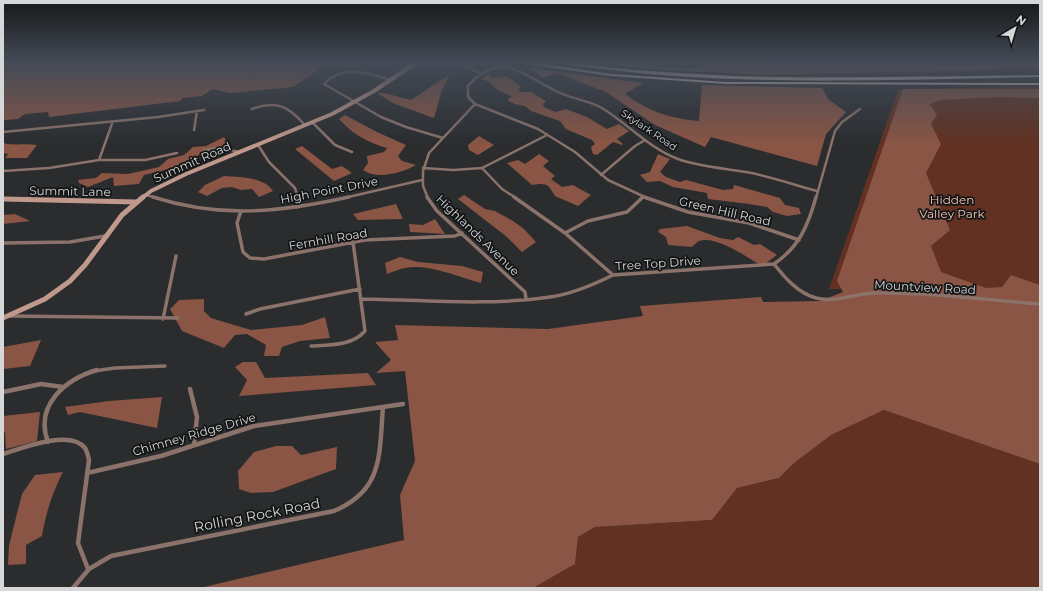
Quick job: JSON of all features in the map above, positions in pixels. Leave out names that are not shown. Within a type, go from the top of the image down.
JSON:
[{"type":"main road","name":"Summit Road","points":[[3,318],[45,300],[70,281],[85,266],[105,236],[122,215],[146,195],[173,180],[312,122],[356,101],[374,90]]},
{"type":"main road","name":"Summit Lane","points":[[3,199],[136,202]]},
{"type":"street","points":[[333,90],[386,119],[443,138]]},
{"type":"street","points":[[467,90],[468,97],[475,104]]},
{"type":"street","name":"Skylark Road","points":[[555,90],[563,94],[600,107],[667,154],[683,160],[756,174],[817,191]]},
{"type":"street","name":"Green Hill Road","points":[[475,104],[529,125],[575,152],[601,176],[643,197],[688,212],[749,223],[799,240]]},
{"type":"street","name":"Highlands Avenue","points":[[475,104],[429,153],[423,168],[422,180],[426,196],[433,206],[525,292],[526,299]]},
{"type":"street","points":[[252,109],[268,105],[280,105],[293,112],[305,125]]},
{"type":"street","points":[[774,264],[790,253],[806,226],[835,131],[842,122],[860,109]]},
{"type":"street","points":[[3,132],[113,122],[204,110]]},
{"type":"street","points":[[194,130],[197,111]]},
{"type":"street","points":[[99,160],[113,122]]},
{"type":"street","points":[[312,122],[335,145],[352,152]]},
{"type":"street","points":[[423,168],[453,170],[482,168],[547,135]]},
{"type":"street","points":[[601,176],[634,146],[645,140]]},
{"type":"street","points":[[258,145],[267,162],[294,185],[298,193],[298,207]]},
{"type":"street","points":[[204,150],[218,148],[240,152]]},
{"type":"street","points":[[3,171],[49,168],[99,160],[139,160],[177,153]]},
{"type":"street","points":[[482,168],[502,189],[565,233],[613,275]]},
{"type":"street","name":"High Point Drive","points":[[146,195],[168,204],[185,207],[241,211],[298,207],[342,199],[422,180]]},
{"type":"street","points":[[565,233],[588,221],[627,212],[643,197]]},
{"type":"street","name":"Fernhill Road","points":[[241,211],[237,227],[243,252],[250,258],[264,259],[353,242],[387,238],[455,236],[462,233]]},
{"type":"street","points":[[3,244],[70,242],[105,236]]},
{"type":"street","points":[[311,346],[351,341],[363,334],[365,327],[353,242]]},
{"type":"street","points":[[163,319],[176,256]]},
{"type":"street","name":"Tree Top Drive","points":[[362,300],[486,301],[551,297],[591,286],[613,275],[774,264]]},
{"type":"street","name":"Mountview Road","points":[[774,264],[798,289],[807,295],[819,299],[840,299],[876,293],[1040,304]]},
{"type":"street","points":[[246,314],[260,309],[360,289]]},
{"type":"street","points":[[10,316],[178,318]]},
{"type":"street","points":[[48,442],[45,433],[46,416],[53,400],[63,387],[76,377],[92,371],[165,366]]},
{"type":"street","points":[[3,392],[45,384],[63,387]]},
{"type":"street","points":[[190,389],[197,417],[194,445]]},
{"type":"street","name":"Chimney Ridge Drive","points":[[87,473],[161,456],[254,426],[403,404]]},
{"type":"street","name":"Rolling Rock Road","points":[[73,588],[88,569],[111,556],[334,511],[349,505],[366,491],[376,473],[383,407]]},
{"type":"street","points":[[3,454],[48,442],[72,439],[83,444],[89,454],[78,543],[88,569]]},
{"type":"green space","name":"Hidden Valley Park","points":[[898,90],[1040,90],[1040,302],[829,289]]},
{"type":"green space","points":[[884,410],[1040,464],[1040,588],[533,588],[575,564],[578,537],[595,527],[712,520],[737,488],[779,478],[793,464],[831,435]]},
{"type":"shaded area","points":[[3,90],[212,90],[202,96],[182,98],[180,101],[49,117],[48,112],[25,114],[18,119],[3,120]]},
{"type":"shaded area","points":[[215,90],[266,90],[230,93]]},
{"type":"shaded area","points":[[427,90],[443,90],[434,118],[395,104],[377,93],[389,94],[411,100]]},
{"type":"shaded area","points":[[497,90],[518,90],[523,92],[531,92],[546,101],[543,104],[544,107],[555,112],[566,109],[587,117],[607,129],[619,124],[629,131],[617,139],[623,144],[622,145],[613,142],[597,155],[593,154],[591,147],[595,144],[592,140],[566,129],[560,121],[531,111],[525,106],[515,104],[507,100],[512,96]]},
{"type":"shaded area","points":[[600,90],[632,90],[625,94],[651,110],[669,116],[699,121],[702,90],[823,90],[828,99],[846,112],[826,134],[817,166],[711,137],[705,147],[655,125],[606,92]]},
{"type":"shaded area","points":[[903,90],[1040,90],[1040,98],[997,97],[940,100],[930,104],[937,115],[931,124],[941,144],[926,173],[950,230],[931,246],[941,272],[986,288],[1002,287],[1011,275],[1040,285],[1040,464],[884,410],[831,435],[793,464],[779,478],[737,488],[712,520],[595,527],[578,537],[575,564],[533,588],[200,588],[404,540],[400,495],[415,461],[405,371],[376,373],[391,360],[375,342],[398,340],[395,325],[548,329],[643,316],[640,306],[761,297],[763,302],[820,301],[843,292],[837,281]]},
{"type":"shaded area","points":[[345,115],[406,145],[398,156],[402,161],[416,165],[404,171],[382,175],[375,175],[363,170],[368,163],[367,156],[384,152],[387,148],[367,141],[349,129],[339,119]]},
{"type":"shaded area","points":[[479,136],[494,145],[478,155],[469,150],[468,145]]},
{"type":"shaded area","points":[[224,137],[232,150],[212,150],[174,168],[144,175],[139,184],[114,186],[113,177],[88,187],[79,183],[78,180],[96,178],[102,173],[128,174],[159,167],[168,159],[184,155],[193,147],[206,146]]},
{"type":"shaded area","points":[[3,143],[37,145],[27,158],[5,158],[8,154],[3,153]]},
{"type":"shaded area","points":[[302,146],[332,169],[342,166],[352,173],[334,181],[295,149]]},
{"type":"shaded area","points":[[539,154],[549,161],[543,166],[555,176],[551,179],[562,187],[573,185],[591,195],[578,206],[555,196],[548,186],[544,184],[532,185],[507,163],[518,160],[525,164]]},
{"type":"shaded area","points":[[658,154],[670,159],[660,172],[666,177],[680,182],[686,180],[723,190],[733,189],[734,185],[780,198],[785,205],[799,208],[801,214],[787,216],[773,212],[767,207],[708,199],[707,193],[673,187],[660,181],[647,182],[640,175],[650,172]]},
{"type":"shaded area","points":[[224,176],[244,177],[258,180],[269,186],[273,191],[259,197],[252,189],[241,190],[232,187],[222,188],[207,196],[198,192],[205,185]]},
{"type":"shaded area","points":[[464,195],[485,209],[495,211],[513,221],[524,229],[536,242],[522,252],[507,237],[458,199]]},
{"type":"shaded area","points":[[396,204],[403,219],[358,220],[353,214]]},
{"type":"shaded area","points":[[15,214],[30,221],[3,224],[3,215]]},
{"type":"shaded area","points":[[435,219],[445,234],[410,232],[409,224],[423,225]]},
{"type":"shaded area","points":[[687,226],[720,238],[733,240],[738,237],[754,245],[760,244],[777,255],[762,266],[732,248],[714,241],[699,241],[692,247],[668,245],[666,237],[658,232],[660,229]]},
{"type":"shaded area","points":[[400,257],[418,262],[462,266],[483,272],[481,283],[443,271],[423,267],[405,268],[387,274],[385,263]]},
{"type":"shaded area","points":[[204,299],[204,311],[211,318],[251,330],[302,325],[325,317],[330,338],[300,341],[282,347],[279,356],[264,356],[266,345],[247,334],[235,335],[224,348],[182,331],[170,309],[179,300]]},
{"type":"shaded area","points":[[41,340],[30,366],[3,369],[3,347]]},
{"type":"shaded area","points":[[243,362],[256,362],[265,378],[368,373],[376,385],[239,396],[247,380],[235,367]]},
{"type":"shaded area","points":[[162,397],[157,428],[80,412],[68,415],[65,407],[109,401]]},
{"type":"shaded area","points":[[40,412],[37,441],[6,449],[5,432],[3,432],[3,416]]},
{"type":"shaded area","points":[[276,446],[292,446],[301,455],[337,447],[336,469],[273,492],[251,493],[239,489],[238,471],[254,452]]},
{"type":"shaded area","points":[[63,472],[50,503],[42,536],[26,545],[26,564],[8,565],[9,545],[22,494],[35,475]]}]
